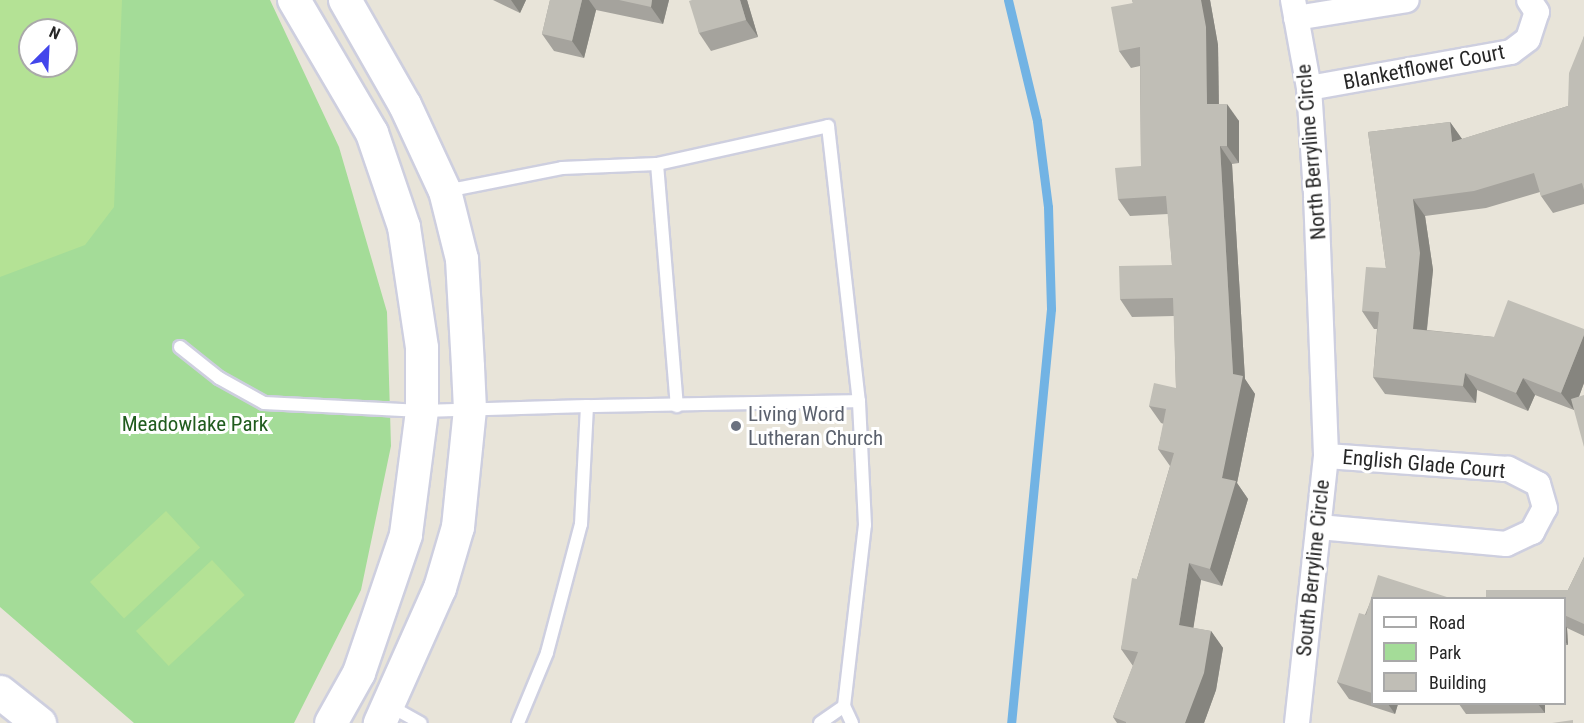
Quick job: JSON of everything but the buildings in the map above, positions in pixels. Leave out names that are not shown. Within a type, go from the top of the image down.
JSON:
[{"type":"main road","points":[[0,692],[39,723]]},
{"type":"street","points":[[294,0],[372,133],[404,227],[422,348],[422,411],[406,535],[359,673],[331,723]]},
{"type":"street","points":[[345,0],[405,105],[445,191],[462,259],[470,409],[458,527],[440,588],[384,714]]},
{"type":"street","points":[[1295,9],[1407,0]]},
{"type":"street","name":"Blanketflower Court","points":[[1309,88],[1511,52],[1528,39],[1537,12],[1529,0]]},
{"type":"street","name":"North Berryline Circle","points":[[1295,9],[1309,88],[1320,304]]},
{"type":"street","name":"South Berryline Circle","points":[[1297,723],[1326,456],[1320,304]]},
{"type":"street","name":"English Glade Court","points":[[1319,527],[1506,544],[1532,532],[1545,508],[1538,484],[1508,470],[1326,456]]},
{"type":"lane","points":[[445,191],[562,168],[657,164],[828,126],[859,401],[865,525],[844,706],[852,723]]},
{"type":"lane","points":[[657,164],[677,406]]},
{"type":"lane","points":[[180,347],[219,378],[264,403],[422,411],[859,401]]},
{"type":"lane","points":[[518,723],[547,653],[581,524],[587,406]]},
{"type":"lane","points":[[820,723],[844,706]]},
{"type":"lane","points":[[384,714],[421,723]]},
{"type":"green space","name":"Meadowlake Park","points":[[0,0],[270,0],[339,147],[387,312],[391,446],[361,590],[294,723],[134,723],[0,607]]},
{"type":"green space","points":[[0,0],[122,0],[114,207],[85,245],[0,277]]},
{"type":"green space","points":[[166,511],[200,548],[124,618],[90,582]]},
{"type":"green space","points":[[212,560],[245,595],[169,666],[136,631]]},
{"type":"waterway","points":[[1008,0],[1037,121],[1048,207],[1051,309],[1011,723]]},
{"type":"place","name":"Living Word Lutheran Church","points":[[736,426]]}]
